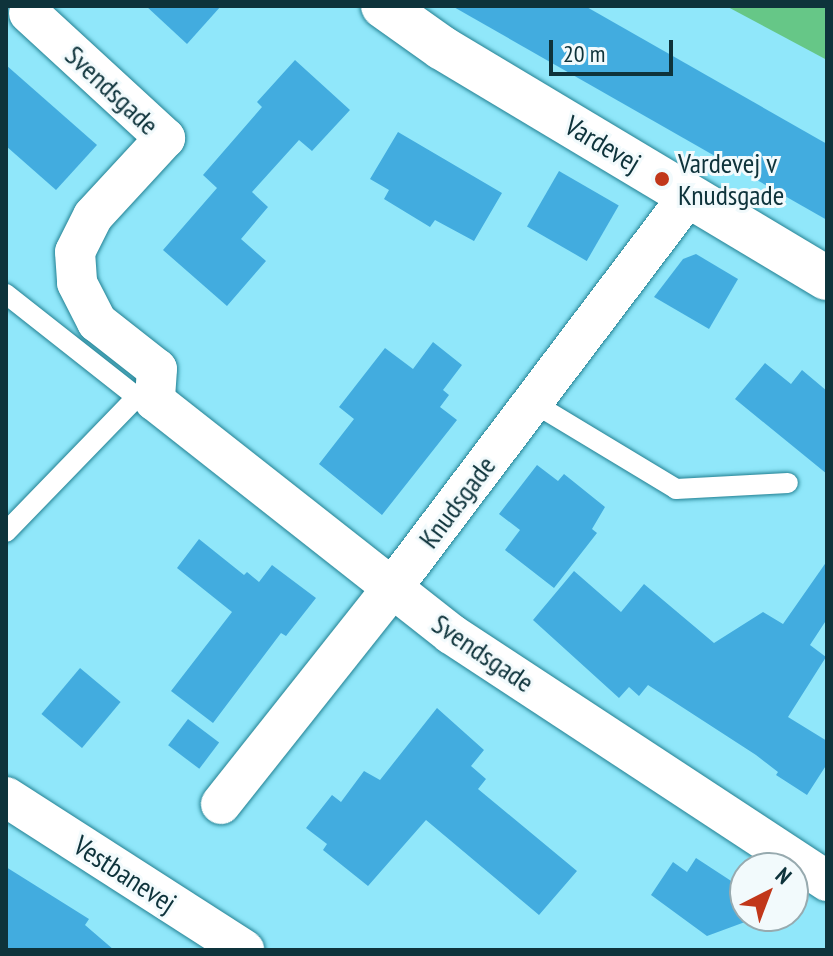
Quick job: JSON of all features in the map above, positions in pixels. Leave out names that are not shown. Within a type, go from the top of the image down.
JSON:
[{"type":"street","name":"Vardevej","points":[[383,6],[442,48],[827,278]]},
{"type":"street","name":"Svendsgade","points":[[29,13],[165,138],[93,216],[75,252],[77,283],[97,322],[157,369],[146,399],[451,634],[827,881]]},
{"type":"street","name":"Knudsgade","points":[[221,804],[392,588],[689,195]]},
{"type":"street","name":"Vestbanevej","points":[[6,797],[244,950]]},
{"type":"lane","name":"Svendsgade","points":[[6,294],[146,399]]},
{"type":"lane","points":[[6,532],[146,399]]},
{"type":"lane","points":[[532,402],[676,489],[788,483]]},
{"type":"green space","points":[[726,6],[827,6],[827,60]]},
{"type":"building","points":[[146,6],[221,6],[187,44]]},
{"type":"building","points":[[452,6],[585,6],[827,144],[827,220]]},
{"type":"building","points":[[295,60],[350,110],[312,151],[299,140],[252,192],[268,207],[241,239],[266,261],[227,306],[163,250],[217,188],[203,175],[262,107],[257,102]]},
{"type":"building","points":[[6,65],[97,145],[56,190],[6,146]]},
{"type":"building","points":[[398,132],[502,193],[474,241],[435,220],[430,227],[384,199],[389,190],[370,179]]},
{"type":"building","points":[[559,171],[619,206],[587,261],[527,226]]},
{"type":"building","points":[[696,254],[738,279],[709,329],[654,297],[683,259]]},
{"type":"building","points":[[433,342],[462,365],[443,390],[449,395],[440,407],[457,420],[382,515],[319,464],[354,419],[339,407],[385,348],[413,369]]},
{"type":"building","points":[[765,363],[791,384],[802,370],[827,391],[827,474],[735,399]]},
{"type":"building","points":[[537,465],[558,481],[564,474],[605,507],[592,529],[597,533],[554,588],[505,550],[520,530],[499,514]]},
{"type":"building","points":[[199,539],[244,575],[247,572],[259,582],[272,565],[316,598],[286,636],[281,633],[213,723],[171,691],[232,612],[177,568]]},
{"type":"building","points":[[827,561],[827,619],[810,645],[826,657],[788,717],[827,741],[827,764],[807,795],[776,775],[778,772],[756,755],[648,685],[639,696],[629,687],[619,698],[533,620],[574,571],[621,612],[644,584],[714,643],[763,612],[783,624]]},
{"type":"building","points":[[80,668],[121,702],[82,748],[41,714]]},
{"type":"building","points":[[437,708],[484,750],[471,766],[486,779],[478,789],[577,871],[539,915],[426,820],[368,886],[323,850],[327,844],[306,828],[332,795],[341,802],[364,771],[380,780]]},
{"type":"building","points":[[188,719],[219,742],[199,769],[168,745]]},
{"type":"building","points":[[696,858],[729,880],[729,928],[707,936],[651,895],[673,862],[687,872]]},
{"type":"building","points":[[6,867],[89,919],[85,925],[114,950],[6,950]]},
{"type":"place","name":"Vardevej v Knudsgade","points":[[662,179]]}]
